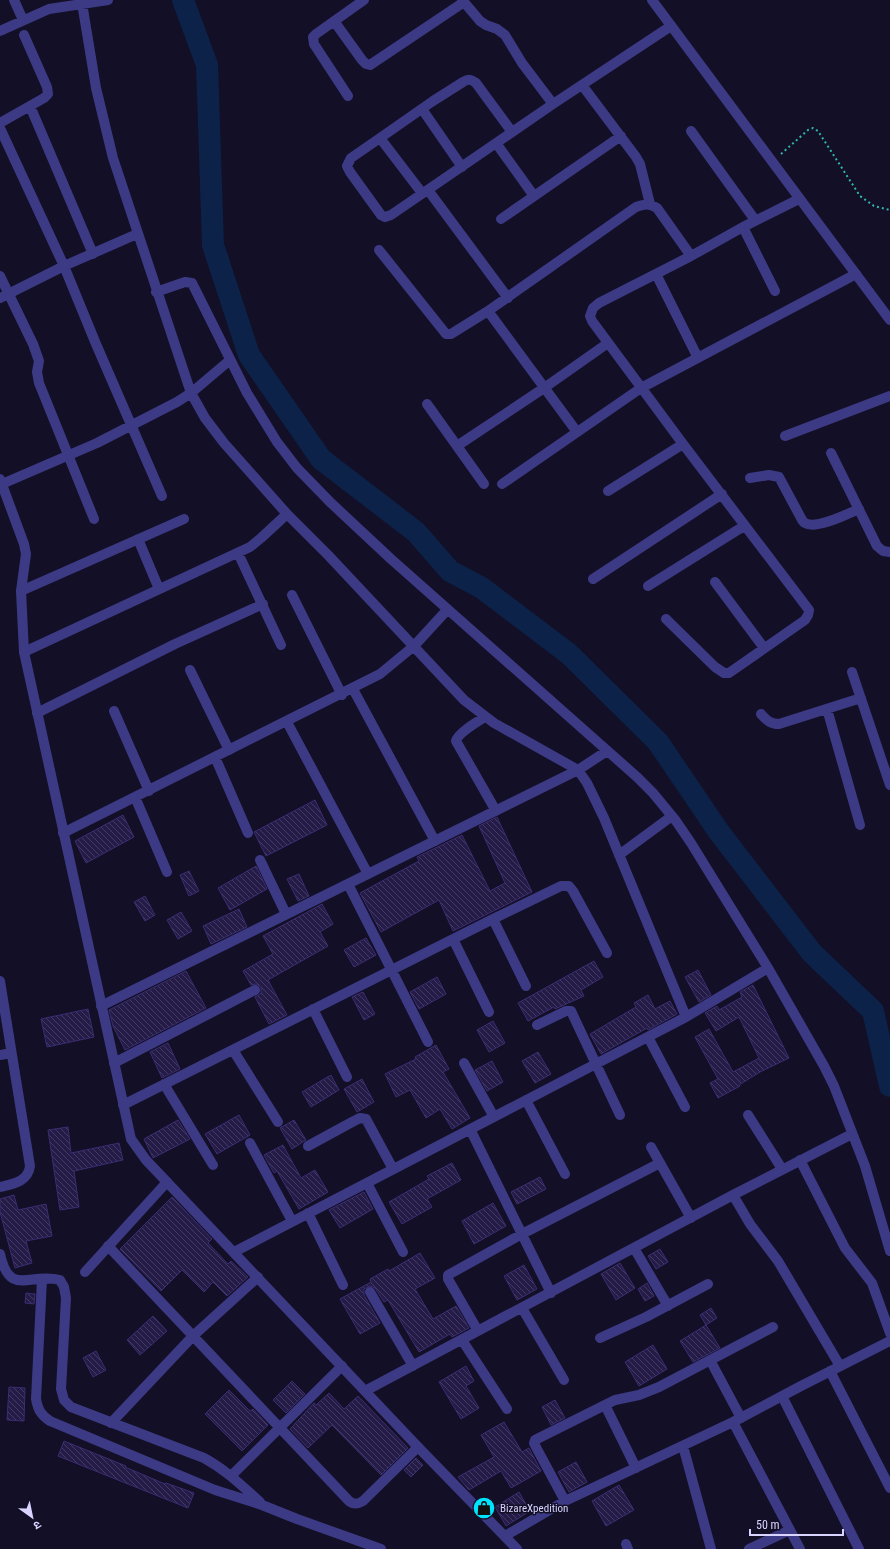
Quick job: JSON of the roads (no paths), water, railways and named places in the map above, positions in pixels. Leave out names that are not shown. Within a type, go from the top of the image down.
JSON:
[{"type":"street","points":[[14,0],[23,20]]},
{"type":"street","points":[[0,32],[49,9],[108,0]]},
{"type":"street","points":[[348,96],[313,40],[316,34],[364,0]]},
{"type":"street","points":[[652,0],[890,320]]},
{"type":"street","points":[[334,21],[362,60],[366,64],[370,64],[463,1],[480,21],[497,29],[505,35],[522,63],[553,104]]},
{"type":"street","points":[[82,3],[97,95],[113,158],[156,292],[191,393],[205,418],[224,443],[287,514],[328,555],[464,700],[494,723],[578,770],[587,783],[619,855],[686,1017]]},
{"type":"street","points":[[512,132],[476,82],[468,79],[351,158],[347,166],[381,215],[385,217],[388,216],[671,26]]},
{"type":"street","points":[[0,123],[44,98],[48,94],[47,86],[24,35]]},
{"type":"street","points":[[582,85],[636,156],[640,164],[650,204]]},
{"type":"street","points":[[30,106],[93,254]]},
{"type":"street","points":[[422,109],[462,167]]},
{"type":"street","points":[[0,128],[64,266],[162,496]]},
{"type":"street","points":[[691,131],[755,220]]},
{"type":"street","points":[[501,219],[621,136]]},
{"type":"street","points":[[380,138],[425,192],[508,298]]},
{"type":"street","points":[[496,143],[534,196]]},
{"type":"street","points":[[666,619],[724,674],[729,673],[805,620],[809,610],[641,388],[592,321],[590,316],[593,308],[599,303],[691,256],[743,226],[799,199]]},
{"type":"street","points":[[380,250],[446,334],[456,333],[636,207],[650,204],[657,208],[691,256]]},
{"type":"street","points":[[743,226],[775,291]]},
{"type":"street","points":[[4,295],[64,266],[137,234]]},
{"type":"street","points":[[656,274],[698,358]]},
{"type":"street","points":[[502,484],[641,388],[856,274]]},
{"type":"street","points":[[0,276],[4,295],[33,344],[39,361],[37,372],[39,382],[94,519]]},
{"type":"street","points":[[156,292],[185,282],[192,283],[230,360],[260,415],[277,442],[297,468],[391,560],[653,793],[672,816],[692,843],[768,968],[834,1086],[865,1166],[890,1251]]},
{"type":"street","points":[[488,311],[576,432]]},
{"type":"street","points":[[457,446],[608,343]]},
{"type":"street","points":[[230,360],[191,393],[177,402],[69,456],[1,482],[21,533],[26,554],[21,591],[24,652],[131,1139],[138,1150],[167,1182],[418,1447],[517,1549]]},
{"type":"street","points":[[785,436],[890,396]]},
{"type":"street","points":[[427,404],[484,484]]},
{"type":"street","points":[[608,491],[683,444]]},
{"type":"street","points":[[830,453],[877,546],[883,551],[890,552]]},
{"type":"street","points":[[750,478],[769,475],[779,477],[801,518],[805,523],[811,525],[822,524],[859,509]]},
{"type":"street","points":[[593,579],[722,494]]},
{"type":"street","points":[[24,652],[250,547],[287,514]]},
{"type":"street","points":[[21,591],[184,519]]},
{"type":"street","points":[[648,586],[744,526]]},
{"type":"street","points":[[138,539],[160,589]]},
{"type":"street","points":[[238,553],[281,645]]},
{"type":"street","points":[[715,582],[764,648]]},
{"type":"street","points":[[292,595],[342,695]]},
{"type":"street","points":[[37,713],[175,644],[263,604]]},
{"type":"street","points":[[63,833],[342,695],[380,674],[414,646],[448,610]]},
{"type":"street","points":[[190,670],[229,750]]},
{"type":"street","points":[[852,672],[887,767],[890,785]]},
{"type":"street","points":[[353,689],[435,840]]},
{"type":"street","points":[[762,714],[766,720],[772,724],[779,724],[861,698]]},
{"type":"street","points":[[827,709],[860,825]]},
{"type":"street","points":[[114,711],[149,790]]},
{"type":"street","points":[[485,717],[462,733],[456,741],[496,811]]},
{"type":"street","points":[[287,722],[368,874]]},
{"type":"street","points":[[101,1006],[578,770],[607,751]]},
{"type":"street","points":[[216,756],[248,833]]},
{"type":"street","points":[[136,797],[167,872]]},
{"type":"street","points":[[619,855],[672,816]]},
{"type":"street","points":[[260,860],[286,914]]},
{"type":"street","points":[[348,884],[428,1042]]},
{"type":"street","points":[[123,1105],[493,918],[561,886],[569,886],[573,890],[607,953]]},
{"type":"street","points":[[493,918],[526,986]]},
{"type":"street","points":[[453,939],[489,1012]]},
{"type":"street","points":[[234,1252],[686,1017],[768,968]]},
{"type":"street","points":[[0,981],[30,1166],[26,1178],[19,1182],[0,1187]]},
{"type":"street","points":[[114,1063],[255,990]]},
{"type":"street","points":[[313,1009],[347,1077]]},
{"type":"street","points":[[537,1025],[566,1011],[571,1012],[620,1115]]},
{"type":"street","points":[[648,1037],[685,1107]]},
{"type":"street","points":[[233,1050],[278,1122]]},
{"type":"street","points":[[0,1055],[11,1053]]},
{"type":"street","points":[[464,1063],[494,1116]]},
{"type":"street","points":[[164,1084],[213,1165]]},
{"type":"street","points":[[526,1100],[565,1174]]},
{"type":"street","points":[[748,1115],[782,1169]]},
{"type":"street","points":[[308,1146],[354,1120],[360,1118],[366,1119],[393,1169]]},
{"type":"street","points":[[470,1129],[551,1293]]},
{"type":"street","points":[[365,1391],[782,1169],[852,1134]]},
{"type":"street","points":[[250,1143],[292,1221]]},
{"type":"street","points":[[651,1147],[691,1218]]},
{"type":"street","points":[[800,1160],[842,1243],[872,1283],[890,1333]]},
{"type":"street","points":[[478,1331],[448,1279],[448,1275],[522,1234],[660,1163]]},
{"type":"street","points":[[85,1272],[167,1182]]},
{"type":"street","points":[[367,1183],[404,1252]]},
{"type":"street","points":[[733,1195],[750,1224],[778,1261],[840,1366]]},
{"type":"street","points":[[308,1214],[343,1285]]},
{"type":"street","points":[[108,1246],[349,1502],[358,1504],[418,1447]]},
{"type":"street","points":[[634,1248],[668,1306]]},
{"type":"street","points":[[0,1254],[3,1268],[11,1278],[17,1280],[52,1278],[60,1280],[64,1287],[66,1298],[61,1389],[64,1400],[71,1407],[204,1458],[232,1476],[262,1505]]},
{"type":"street","points":[[111,1423],[193,1336],[258,1277]]},
{"type":"street","points":[[42,1279],[36,1399],[37,1408],[43,1416],[50,1421],[215,1490],[262,1505],[381,1549]]},
{"type":"street","points":[[600,1338],[668,1306],[708,1284]]},
{"type":"street","points":[[370,1292],[413,1366]]},
{"type":"street","points":[[522,1308],[564,1380]]},
{"type":"street","points":[[565,1501],[534,1444],[535,1440],[605,1405],[649,1391],[773,1327]]},
{"type":"street","points":[[462,1340],[507,1409]]},
{"type":"street","points":[[505,1536],[565,1501],[737,1420],[890,1341]]},
{"type":"street","points":[[710,1360],[737,1420],[800,1549]]},
{"type":"street","points":[[232,1476],[279,1427],[342,1366]]},
{"type":"street","points":[[830,1371],[890,1488]]},
{"type":"street","points":[[782,1396],[859,1549]]},
{"type":"street","points":[[605,1405],[636,1468]]},
{"type":"street","points":[[683,1446],[711,1549]]},
{"type":"street","points":[[750,1549],[790,1530]]},
{"type":"waterway","points":[[183,0],[207,65],[213,245],[249,355],[321,459],[416,532],[450,571],[482,588],[569,654],[658,742],[719,832],[812,953],[873,1011],[890,1086]]},
{"type":"place","name":"BizareXpedition","points":[[484,1508]]}]
